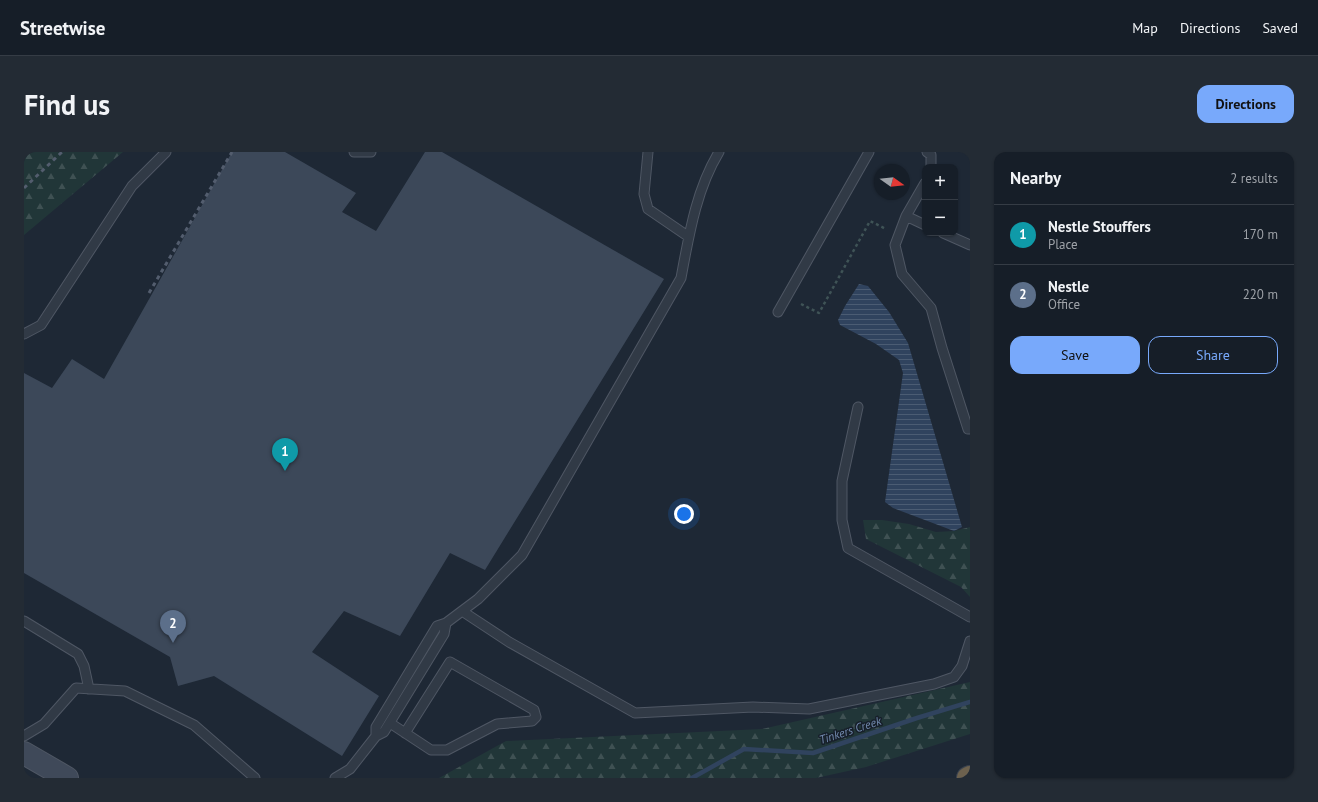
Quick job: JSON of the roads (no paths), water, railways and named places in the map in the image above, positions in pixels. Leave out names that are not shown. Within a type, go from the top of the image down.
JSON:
[{"type":"street","points":[[24,753],[67,778]]},
{"type":"lane","points":[[24,334],[42,325],[132,186],[166,152]]},
{"type":"lane","points":[[354,152],[371,152]]},
{"type":"lane","points":[[648,152],[644,194],[648,210],[689,237]]},
{"type":"lane","points":[[376,736],[376,727],[437,626],[446,623],[478,599],[522,555],[681,278],[697,203],[709,168],[719,152]]},
{"type":"lane","points":[[778,312],[869,152]]},
{"type":"lane","points":[[927,152],[931,155],[931,164]]},
{"type":"lane","points":[[922,189],[906,216],[895,245],[902,274],[931,308],[968,429],[970,429]]},
{"type":"lane","points":[[906,216],[922,224]]},
{"type":"lane","points":[[950,236],[970,245]]},
{"type":"lane","points":[[858,407],[842,482],[842,520],[848,548],[970,617]]},
{"type":"lane","points":[[462,611],[509,642],[635,713],[753,707],[809,709],[934,684],[954,677],[962,666],[970,641]]},
{"type":"lane","points":[[24,621],[78,654],[84,666],[89,689]]},
{"type":"lane","points":[[335,778],[350,769],[376,736],[384,732],[444,634],[446,623]]},
{"type":"lane","points":[[390,723],[405,733],[431,750],[447,750],[497,724],[532,721],[536,717],[534,710],[450,662],[405,733]]},
{"type":"lane","points":[[24,736],[44,724],[76,688],[124,691],[194,725],[255,778]]},
{"type":"water","points":[[859,284],[868,286],[889,312],[908,343],[962,527],[954,531],[893,508],[885,502],[903,373],[899,360],[876,344],[840,325],[838,320]]},
{"type":"waterway","name":"Tinkers Creek","points":[[692,778],[744,749],[813,753],[970,702]]},
{"type":"railway","points":[[24,188],[62,152]]},
{"type":"railway","points":[[149,293],[232,152]]},
{"type":"place","name":"Nestle Stouffers","points":[[285,471]]},
{"type":"place","name":"Nestle","points":[[173,643]]}]
